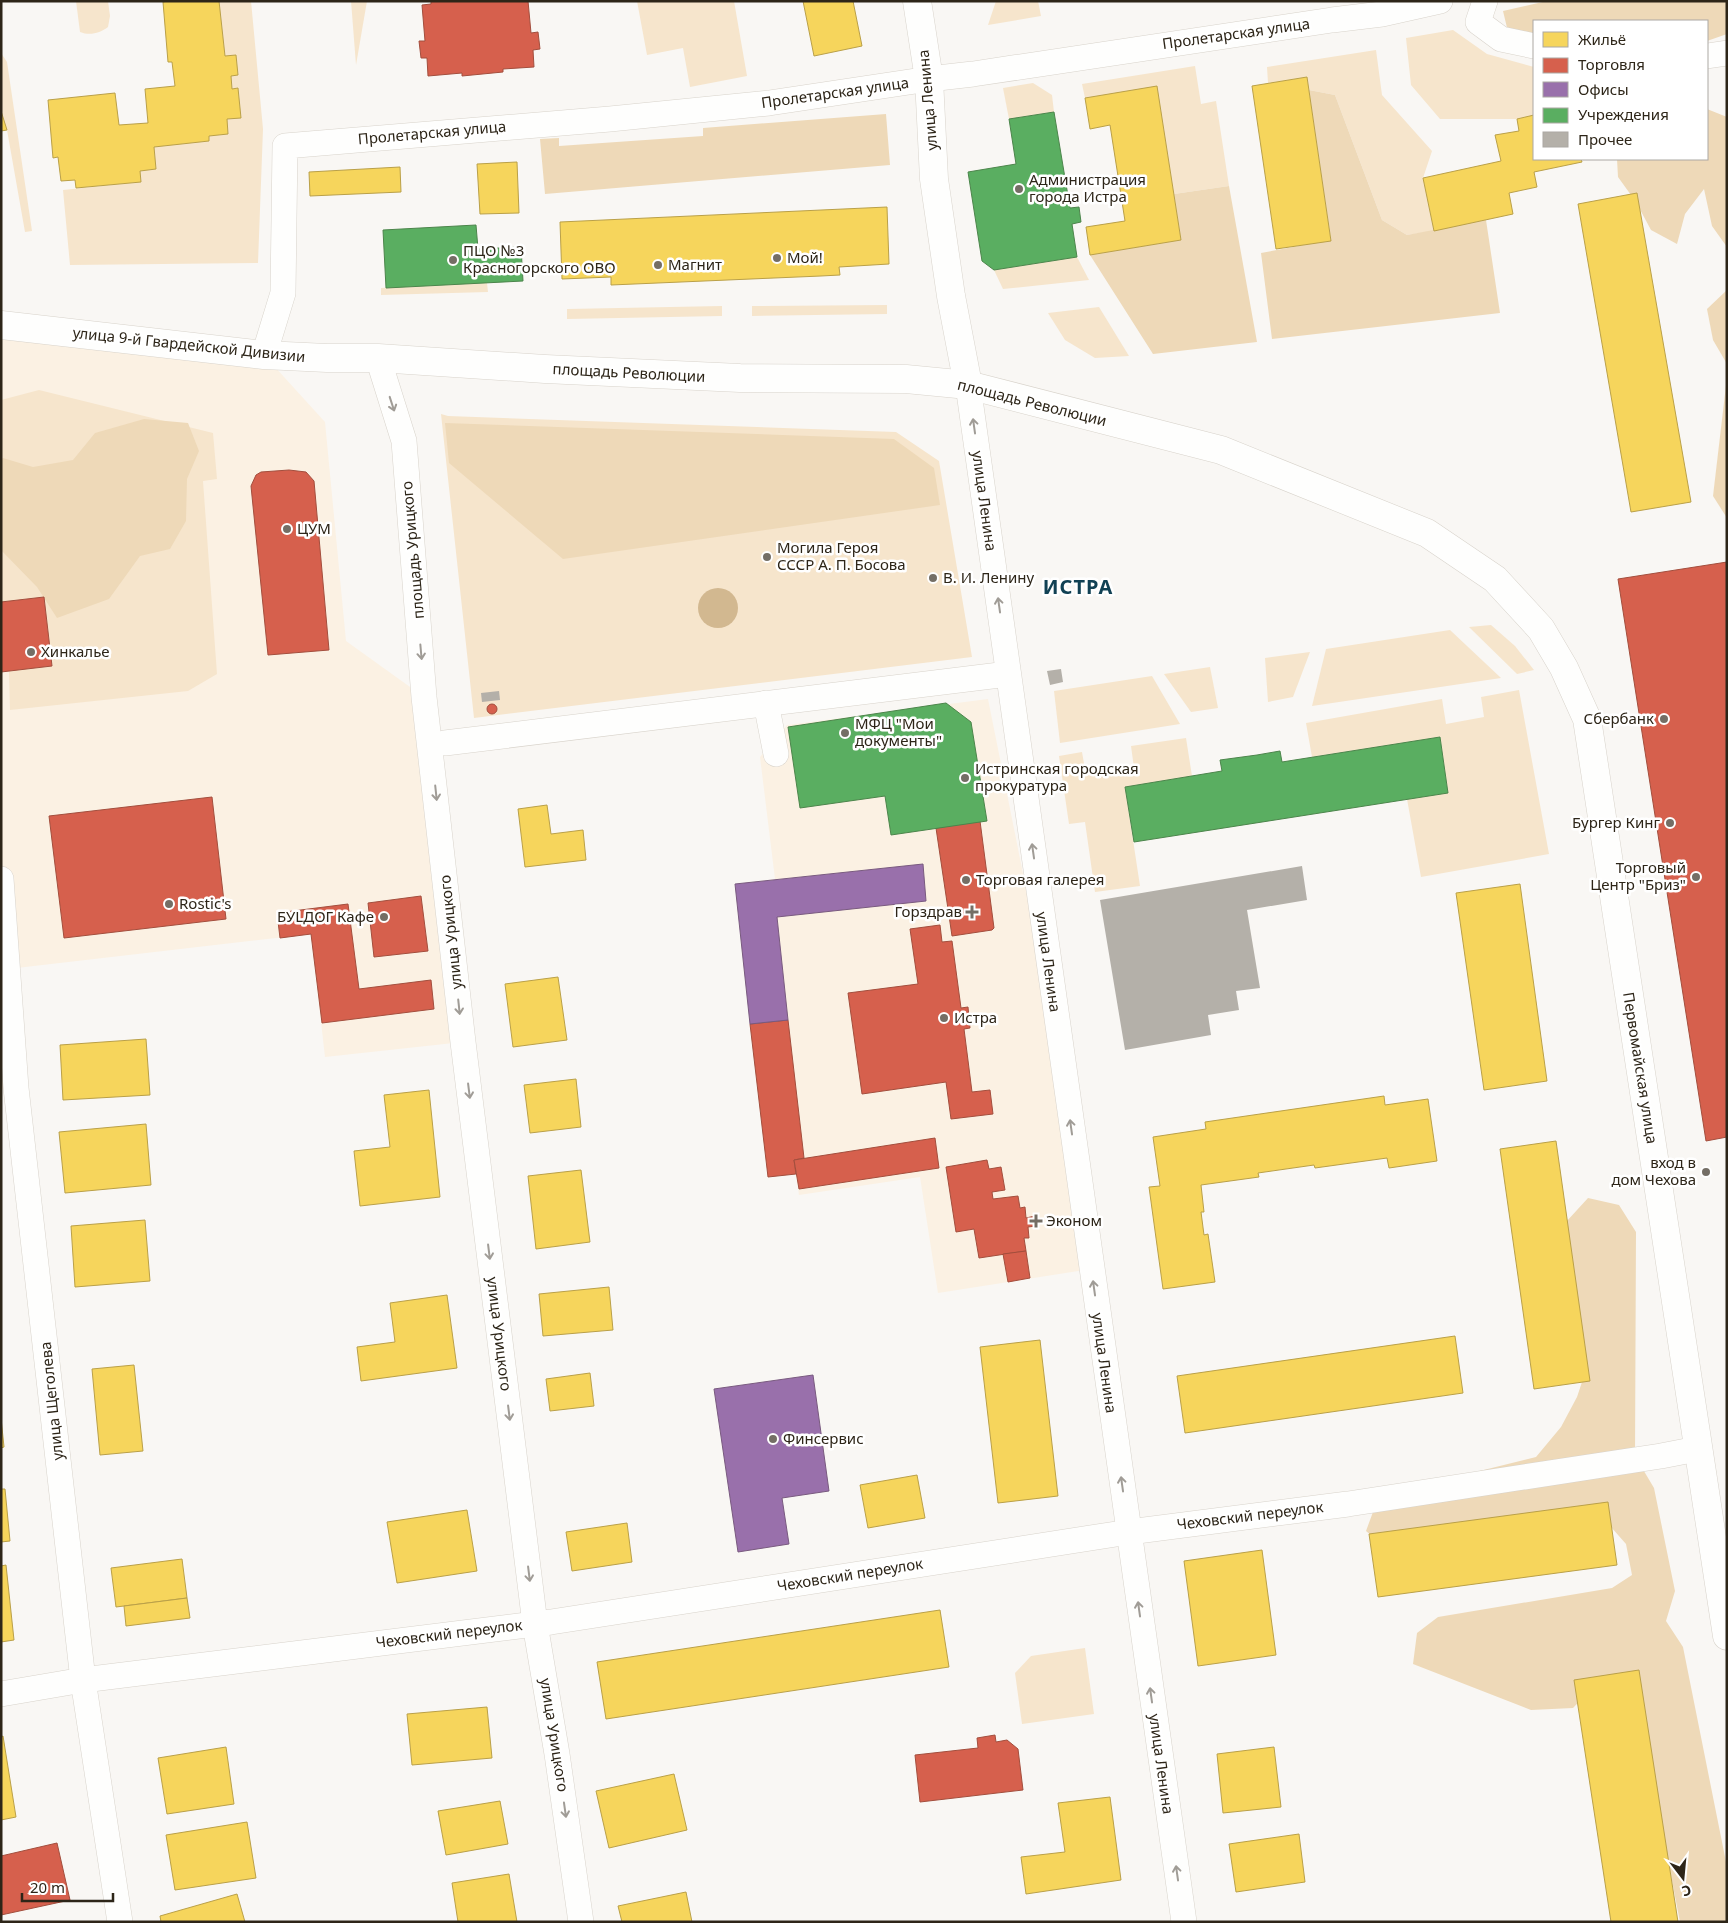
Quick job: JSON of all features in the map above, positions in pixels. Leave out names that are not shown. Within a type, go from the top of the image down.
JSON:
[{"type":"main road","name":"улица Ленина","points":[[917,1],[929,79],[934,179],[951,296],[968,385]]},
{"type":"main road","name":"улица 9-й Гвардейской Дивизии","points":[[1,325],[264,355],[378,358]]},
{"type":"main road","name":"площадь Революции","points":[[378,358],[554,370],[740,378],[906,379],[968,385],[1221,450],[1427,533],[1495,579],[1541,629]]},
{"type":"main road","name":"Первомайская улица","points":[[1541,629],[1564,668],[1587,719],[1727,1636]]},
{"type":"street","name":"Пролетарская улица","points":[[264,355],[283,293],[285,146],[610,119],[769,103],[1219,36],[1382,14],[1440,1]]},
{"type":"street","points":[[1485,1],[1478,22],[1501,39],[1533,46]]},
{"type":"street","points":[[1708,56],[1727,53]]},
{"type":"street","name":"площадь Урицкого","points":[[378,358],[404,441],[424,698],[438,744]]},
{"type":"street","name":"улица Ленина","points":[[968,385],[1184,1922]]},
{"type":"street","points":[[438,744],[1008,674]]},
{"type":"street","points":[[766,703],[776,754]]},
{"type":"street","name":"улица Урицкого","points":[[438,744],[463,1042],[535,1624],[558,1754],[581,1922]]},
{"type":"street","name":"улица Щеголева","points":[[1,879],[16,1088],[83,1680],[120,1922]]},
{"type":"street","name":"Чеховский переулок","points":[[1,1694],[83,1680],[535,1624],[1128,1532],[1348,1504],[1697,1449]]},
{"type":"shaded area","points":[[76,1],[108,1],[110,16],[108,27],[95,33],[87,34],[80,32]]},
{"type":"shaded area","points":[[219,1],[251,1],[263,129],[258,263],[70,265],[63,190],[140,182],[140,171],[156,169],[154,147],[209,141],[209,136],[228,134],[227,119],[241,118],[238,88],[232,89],[231,76],[238,74],[236,55],[225,56]]},
{"type":"shaded area","points":[[351,1],[367,1],[356,65]]},
{"type":"shaded area","points":[[637,1],[734,1],[747,76],[690,87],[683,48],[647,55]]},
{"type":"shaded area","points":[[996,1],[1038,1],[1041,16],[988,25]]},
{"type":"shaded area","points":[[1547,1],[1727,1],[1727,34],[1708,41],[1708,20],[1533,20],[1533,46],[1509,36],[1503,11]]},
{"type":"shaded area","points":[[1453,30],[1487,54],[1533,67],[1533,115],[1517,119],[1440,119],[1411,85],[1406,38]]},
{"type":"shaded area","points":[[1376,50],[1382,95],[1432,151],[1423,178],[1434,231],[1407,235],[1382,220],[1335,95],[1309,90],[1307,77],[1268,83],[1267,67]]},
{"type":"shaded area","points":[[1,53],[7,62],[32,231],[25,232],[7,130],[1,111]]},
{"type":"shaded area","points":[[1195,66],[1201,104],[1216,101],[1229,186],[1174,194],[1157,87],[1085,98],[1082,84]]},
{"type":"shaded area","points":[[1033,83],[1052,95],[1054,112],[1009,119],[1003,88]]},
{"type":"shaded area","points":[[1309,90],[1335,95],[1382,220],[1407,235],[1486,220],[1500,313],[1272,339],[1261,253],[1331,240]]},
{"type":"shaded area","points":[[1708,109],[1727,117],[1727,247],[1712,226],[1704,189],[1685,214],[1677,244],[1651,230],[1636,202],[1618,177],[1617,160],[1708,160]]},
{"type":"shaded area","points":[[886,114],[890,165],[545,194],[540,139],[559,138],[559,146],[703,136],[703,128]]},
{"type":"shaded area","points":[[1229,186],[1257,342],[1153,354],[1090,255],[1181,240],[1174,194]]},
{"type":"shaded area","points":[[1077,257],[1089,280],[1003,289],[994,270]]},
{"type":"shaded area","points":[[487,283],[488,292],[381,295],[381,288]]},
{"type":"shaded area","points":[[1727,290],[1727,364],[1713,340],[1707,309]]},
{"type":"shaded area","points":[[887,305],[887,314],[752,316],[752,306]]},
{"type":"shaded area","points":[[722,306],[722,316],[567,319],[567,309]]},
{"type":"shaded area","points":[[1099,307],[1129,356],[1095,358],[1065,340],[1048,313]]},
{"type":"shaded area","points":[[1,325],[264,355],[325,422],[346,641],[424,697],[463,1042],[325,1057],[311,934],[8,969],[16,1088],[1,1089]]},
{"type":"shaded area","points":[[1727,377],[1727,518],[1713,496]]},
{"type":"shaded area","points":[[39,390],[213,433],[217,479],[203,481],[217,674],[188,691],[10,710],[9,671],[52,665],[44,597],[1,602],[1,400]]},
{"type":"shaded area","points":[[441,414],[448,416],[896,432],[939,461],[972,657],[474,718]]},
{"type":"shaded area","points":[[144,419],[188,423],[199,451],[187,479],[186,521],[170,549],[140,556],[109,599],[57,618],[37,587],[1,550],[1,459],[33,467],[73,460],[95,433]]},
{"type":"shaded area","points":[[445,423],[894,439],[934,468],[940,505],[563,559],[449,463]]},
{"type":"shaded area","points":[[718,588],[732,594],[738,608],[732,622],[718,628],[704,622],[698,608],[704,594]]},
{"type":"shaded area","points":[[1491,625],[1515,646],[1534,670],[1517,674],[1469,627]]},
{"type":"shaded area","points":[[1450,630],[1501,678],[1312,706],[1326,649]]},
{"type":"shaded area","points":[[1310,652],[1293,697],[1268,702],[1265,658]]},
{"type":"shaded area","points":[[1210,667],[1218,708],[1191,712],[1164,674]]},
{"type":"shaded area","points":[[1152,676],[1180,724],[1060,743],[1054,691]]},
{"type":"shaded area","points":[[1519,690],[1549,854],[1421,877],[1407,799],[1448,792],[1440,737],[1312,757],[1306,723],[1442,699],[1446,724],[1484,717],[1481,697]]},
{"type":"shaded area","points":[[988,699],[1066,1088],[1091,1269],[938,1293],[920,1177],[799,1195],[796,1174],[768,1177],[735,884],[775,879],[760,757],[787,725]]},
{"type":"shaded area","points":[[1186,738],[1192,776],[1125,787],[1140,886],[1095,892],[1085,822],[1069,824],[1059,756],[1082,752],[1086,775],[1134,768],[1131,746]]},
{"type":"shaded area","points":[[1588,1198],[1619,1205],[1636,1232],[1635,1456],[1654,1488],[1675,1591],[1666,1621],[1683,1647],[1727,1867],[1727,1922],[1680,1922],[1635,1690],[1595,1685],[1573,1708],[1531,1710],[1413,1664],[1417,1633],[1438,1617],[1612,1588],[1632,1575],[1626,1544],[1596,1510],[1380,1543],[1366,1531],[1373,1512],[1415,1487],[1536,1457],[1561,1427],[1577,1397],[1582,1382],[1566,1222]]},
{"type":"shaded area","points":[[1085,1648],[1094,1714],[1022,1724],[1015,1673],[1031,1656]]},
{"type":"building: Жильё","points":[[219,1],[225,56],[236,55],[238,75],[231,76],[232,89],[238,88],[241,118],[227,119],[228,134],[209,136],[209,141],[154,147],[156,169],[140,171],[141,182],[76,188],[75,180],[61,181],[58,157],[53,158],[48,100],[115,93],[119,125],[148,123],[145,89],[175,86],[172,62],[168,62],[163,2]]},
{"type":"building: Жильё","points":[[803,1],[853,1],[862,46],[814,56]]},
{"type":"building: Жильё","points":[[1307,77],[1331,241],[1276,249],[1252,86]]},
{"type":"building: Жильё","points":[[1157,86],[1181,240],[1090,255],[1086,227],[1125,221],[1110,125],[1090,129],[1085,98]]},
{"type":"building: Жильё","points":[[1,111],[7,130],[1,131]]},
{"type":"building: Жильё","points":[[1533,115],[1533,160],[1581,160],[1582,162],[1534,172],[1537,187],[1509,193],[1513,214],[1434,231],[1423,178],[1501,161],[1495,135],[1519,131],[1517,119]]},
{"type":"building: Жильё","points":[[517,162],[519,213],[480,214],[477,164]]},
{"type":"building: Жильё","points":[[400,167],[401,192],[310,196],[309,172]]},
{"type":"building: Жильё","points":[[1637,193],[1691,502],[1631,512],[1578,204]]},
{"type":"building: Жильё","points":[[887,207],[889,264],[839,267],[840,275],[611,285],[611,277],[562,279],[560,222]]},
{"type":"building: Жильё","points":[[547,805],[551,834],[583,830],[586,860],[525,867],[518,809]]},
{"type":"building: Жильё","points":[[1520,884],[1547,1081],[1484,1090],[1456,893]]},
{"type":"building: Жильё","points":[[558,977],[567,1040],[513,1047],[505,984]]},
{"type":"building: Жильё","points":[[146,1039],[150,1095],[63,1100],[60,1045]]},
{"type":"building: Жильё","points":[[576,1079],[581,1127],[530,1133],[524,1085]]},
{"type":"building: Жильё","points":[[429,1090],[440,1197],[360,1206],[354,1151],[390,1147],[384,1095]]},
{"type":"building: Жильё","points":[[1384,1096],[1385,1105],[1428,1099],[1437,1161],[1389,1168],[1387,1158],[1315,1168],[1314,1165],[1258,1173],[1259,1177],[1201,1185],[1204,1212],[1201,1212],[1204,1235],[1208,1234],[1215,1282],[1163,1289],[1149,1187],[1160,1186],[1153,1137],[1206,1129],[1205,1122]]},
{"type":"building: Жильё","points":[[146,1124],[151,1185],[65,1193],[59,1132]]},
{"type":"building: Жильё","points":[[1556,1141],[1590,1381],[1534,1389],[1500,1149]]},
{"type":"building: Жильё","points":[[581,1170],[590,1242],[536,1249],[528,1176]]},
{"type":"building: Жильё","points":[[145,1220],[150,1281],[75,1287],[71,1226]]},
{"type":"building: Жильё","points":[[609,1287],[613,1330],[543,1336],[539,1294]]},
{"type":"building: Жильё","points":[[447,1295],[457,1368],[361,1381],[357,1347],[395,1342],[390,1303]]},
{"type":"building: Жильё","points":[[1455,1336],[1463,1393],[1185,1433],[1177,1376]]},
{"type":"building: Жильё","points":[[1040,1340],[1058,1496],[998,1503],[980,1347]]},
{"type":"building: Жильё","points":[[134,1365],[143,1451],[100,1455],[92,1369]]},
{"type":"building: Жильё","points":[[590,1373],[594,1406],[550,1411],[546,1379]]},
{"type":"building: Жильё","points":[[1,1418],[4,1447],[1,1448]]},
{"type":"building: Жильё","points":[[917,1475],[925,1518],[868,1528],[860,1485]]},
{"type":"building: Жильё","points":[[1,1489],[5,1489],[10,1541],[1,1542]]},
{"type":"building: Жильё","points":[[1608,1502],[1617,1565],[1378,1597],[1369,1534]]},
{"type":"building: Жильё","points":[[467,1510],[477,1571],[397,1583],[387,1522]]},
{"type":"building: Жильё","points":[[627,1523],[632,1562],[572,1571],[566,1532]]},
{"type":"building: Жильё","points":[[1262,1550],[1276,1655],[1198,1666],[1184,1561]]},
{"type":"building: Жильё","points":[[182,1559],[187,1598],[116,1607],[111,1568]]},
{"type":"building: Жильё","points":[[6,1565],[14,1640],[1,1642],[1,1566]]},
{"type":"building: Жильё","points":[[187,1598],[190,1618],[126,1626],[124,1606]]},
{"type":"building: Жильё","points":[[940,1610],[949,1667],[606,1719],[597,1662]]},
{"type":"building: Жильё","points":[[1639,1670],[1678,1922],[1611,1922],[1574,1680]]},
{"type":"building: Жильё","points":[[487,1707],[492,1758],[412,1765],[407,1714]]},
{"type":"building: Жильё","points":[[3,1736],[16,1817],[1,1820],[1,1737]]},
{"type":"building: Жильё","points":[[226,1747],[234,1804],[167,1814],[158,1758]]},
{"type":"building: Жильё","points":[[1274,1747],[1281,1807],[1223,1813],[1217,1754]]},
{"type":"building: Жильё","points":[[674,1774],[687,1830],[609,1848],[596,1791]]},
{"type":"building: Жильё","points":[[1110,1797],[1121,1880],[1026,1894],[1021,1857],[1065,1852],[1058,1803]]},
{"type":"building: Жильё","points":[[500,1801],[508,1844],[446,1855],[438,1811]]},
{"type":"building: Жильё","points":[[247,1822],[256,1878],[175,1890],[166,1835]]},
{"type":"building: Жильё","points":[[1299,1834],[1305,1882],[1236,1892],[1229,1844]]},
{"type":"building: Жильё","points":[[509,1874],[517,1922],[458,1922],[452,1883]]},
{"type":"building: Жильё","points":[[686,1892],[692,1922],[622,1922],[618,1906]]},
{"type":"building: Жильё","points":[[237,1894],[245,1922],[161,1922],[160,1916]]},
{"type":"building: Торговля","points":[[431,1],[528,1],[531,33],[538,32],[540,49],[533,50],[534,67],[503,69],[503,72],[462,76],[462,73],[428,76],[427,58],[421,58],[419,41],[425,41],[422,5],[431,4]]},
{"type":"building: Торговля","name":"ЦУМ","points":[[289,470],[306,472],[314,481],[329,650],[268,655],[251,486],[256,475],[261,472]]},
{"type":"building: Торговля","name":"Торговый Центр \"Бриз\"","points":[[1727,562],[1727,1137],[1706,1141],[1618,579]]},
{"type":"building: Торговля","points":[[44,597],[52,666],[1,672],[1,602]]},
{"type":"building: Торговля","points":[[490,704],[494,704],[497,709],[496,713],[490,714],[487,711],[487,707]]},
{"type":"building: Торговля","points":[[212,797],[226,919],[64,938],[49,816]]},
{"type":"building: Торговля","name":"Торговая галерея","points":[[980,821],[994,928],[992,930],[952,936],[936,828]]},
{"type":"building: Торговля","points":[[421,896],[428,951],[374,957],[368,903]]},
{"type":"building: Торговля","points":[[348,904],[359,989],[431,980],[434,1009],[322,1023],[311,934],[280,938],[277,913]]},
{"type":"building: Торговля","points":[[940,925],[942,942],[952,941],[961,1008],[968,1007],[970,1028],[964,1029],[972,1092],[990,1090],[993,1114],[951,1119],[946,1082],[862,1094],[848,993],[918,984],[910,929]]},
{"type":"building: Торговля","points":[[788,1020],[804,1158],[794,1160],[796,1174],[768,1177],[750,1024]]},
{"type":"building: Торговля","points":[[935,1138],[939,1168],[799,1189],[794,1160]]},
{"type":"building: Торговля","points":[[987,1160],[989,1169],[1001,1167],[1005,1190],[992,1192],[993,1199],[1018,1196],[1020,1208],[1025,1207],[1026,1218],[1035,1216],[1036,1226],[1028,1227],[1029,1238],[1024,1238],[1026,1251],[979,1258],[974,1229],[956,1232],[946,1167]]},
{"type":"building: Торговля","points":[[1026,1251],[1030,1278],[1008,1282],[1003,1254]]},
{"type":"building: Торговля","points":[[995,1735],[996,1742],[1007,1740],[1018,1749],[1023,1790],[920,1802],[915,1755],[978,1748],[977,1738]]},
{"type":"building: Торговля","points":[[57,1843],[70,1900],[1,1915],[1,1856]]},
{"type":"building: Офисы","points":[[923,864],[926,901],[777,917],[788,1020],[750,1024],[735,884]]},
{"type":"building: Офисы","points":[[813,1375],[829,1491],[782,1498],[789,1544],[738,1552],[714,1389]]},
{"type":"building: Учреждения","name":"Администрация города Истра","points":[[1054,112],[1070,208],[1079,207],[1081,222],[1072,224],[1077,257],[994,270],[982,261],[968,172],[1016,164],[1009,119]]},
{"type":"building: Учреждения","name":"ПЦО №3 Красногорского ОВО","points":[[476,225],[478,249],[521,247],[523,281],[386,288],[383,230]]},
{"type":"building: Учреждения","points":[[946,703],[971,722],[987,821],[891,835],[885,796],[800,808],[788,727]]},
{"type":"building: Учреждения","points":[[1440,737],[1448,793],[1134,842],[1125,787],[1222,771],[1220,760],[1280,751],[1282,762]]},
{"type":"building: Прочее","points":[[1061,669],[1063,682],[1050,685],[1047,671]]},
{"type":"building: Прочее","points":[[499,691],[500,700],[482,702],[481,693]]},
{"type":"building: Прочее","points":[[1302,866],[1307,900],[1247,910],[1260,988],[1236,991],[1239,1010],[1208,1015],[1211,1035],[1125,1050],[1100,900]]},
{"type":"place","name":"Администрация города Истра","points":[[1019,189]]},
{"type":"place","name":"Мой!","points":[[777,258]]},
{"type":"place","name":"ПЦО №3 Красногорского ОВО","points":[[453,260]]},
{"type":"place","name":"Магнит","points":[[658,265]]},
{"type":"place","name":"ЦУМ","points":[[287,529]]},
{"type":"place","name":"Могила Героя СССР А. П. Босова","points":[[767,557]]},
{"type":"place","name":"В. И. Ленину","points":[[933,578]]},
{"type":"place","name":"Хинкалье","points":[[31,652]]},
{"type":"place","name":"Сбербанк","points":[[1664,719]]},
{"type":"place","name":"МФЦ \"Мои документы\"","points":[[845,733]]},
{"type":"place","name":"Истринская городская прокуратура","points":[[965,778]]},
{"type":"place","name":"Бургер Кинг","points":[[1670,823]]},
{"type":"place","name":"Торговый Центр \"Бриз\"","points":[[1696,877]]},
{"type":"place","name":"Торговая галерея","points":[[966,880]]},
{"type":"place","name":"Rostic's","points":[[169,904]]},
{"type":"place","name":"Горздрав","points":[[972,912]]},
{"type":"place","name":"БУLДОГ Кафе","points":[[384,917]]},
{"type":"place","name":"Истра","points":[[944,1018]]},
{"type":"place","name":"вход в дом Чехова","points":[[1706,1172]]},
{"type":"place","name":"Эконом","points":[[1036,1221]]},
{"type":"place","name":"Финсервис","points":[[773,1439]]},
{"type":"district","name":"ИСТРА","points":[[1078,587]]}]
